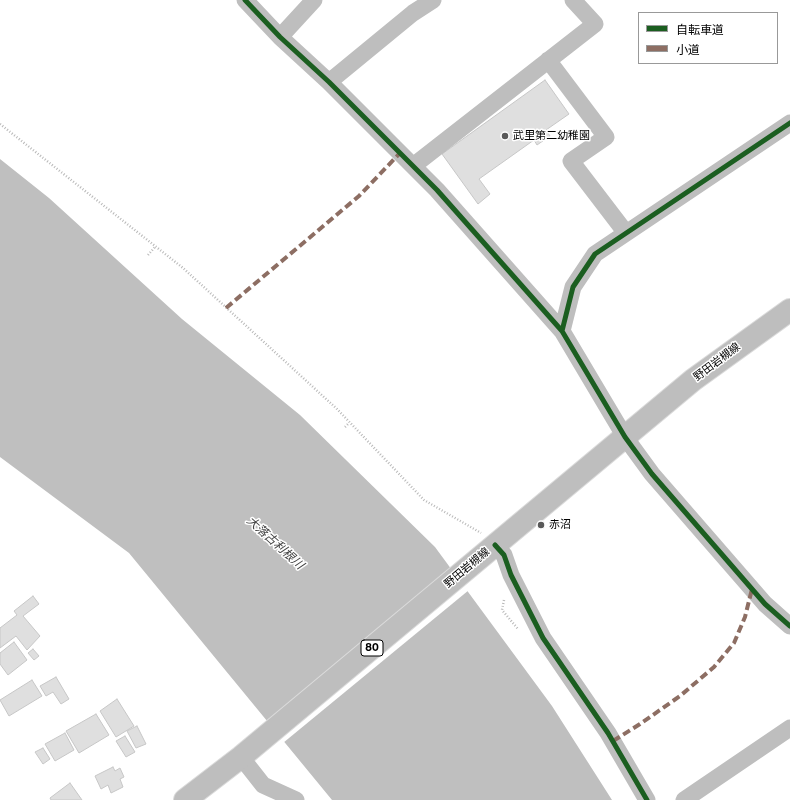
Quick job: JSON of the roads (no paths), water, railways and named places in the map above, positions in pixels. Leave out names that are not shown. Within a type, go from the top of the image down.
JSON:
[{"type":"main road","name":"野田岩槻線","points":[[184,800],[273,731],[693,380],[790,310]]},
{"type":"street","points":[[245,0],[280,37],[329,82],[437,190],[562,331],[625,438],[652,474],[765,604],[790,626]]},
{"type":"street","points":[[280,37],[314,0]]},
{"type":"street","points":[[329,82],[413,13],[433,0]]},
{"type":"street","points":[[413,166],[595,24],[573,0]]},
{"type":"street","points":[[548,60],[606,137],[571,161],[626,233]]},
{"type":"street","points":[[562,331],[573,287],[595,254],[790,124]]},
{"type":"street","points":[[495,545],[504,555],[511,575],[543,638],[608,733],[647,800]]},
{"type":"street","points":[[684,800],[790,728]]},
{"type":"street","points":[[241,757],[263,785],[296,800]]},
{"type":"water","name":"大落古利根川","points":[[0,159],[49,198],[182,319],[300,415],[435,547],[552,706],[612,800],[332,800],[129,553],[0,457]]},
{"type":"place","name":"武里第二幼稚園","points":[[505,136]]},
{"type":"place","name":"赤沼","points":[[541,525]]}]
